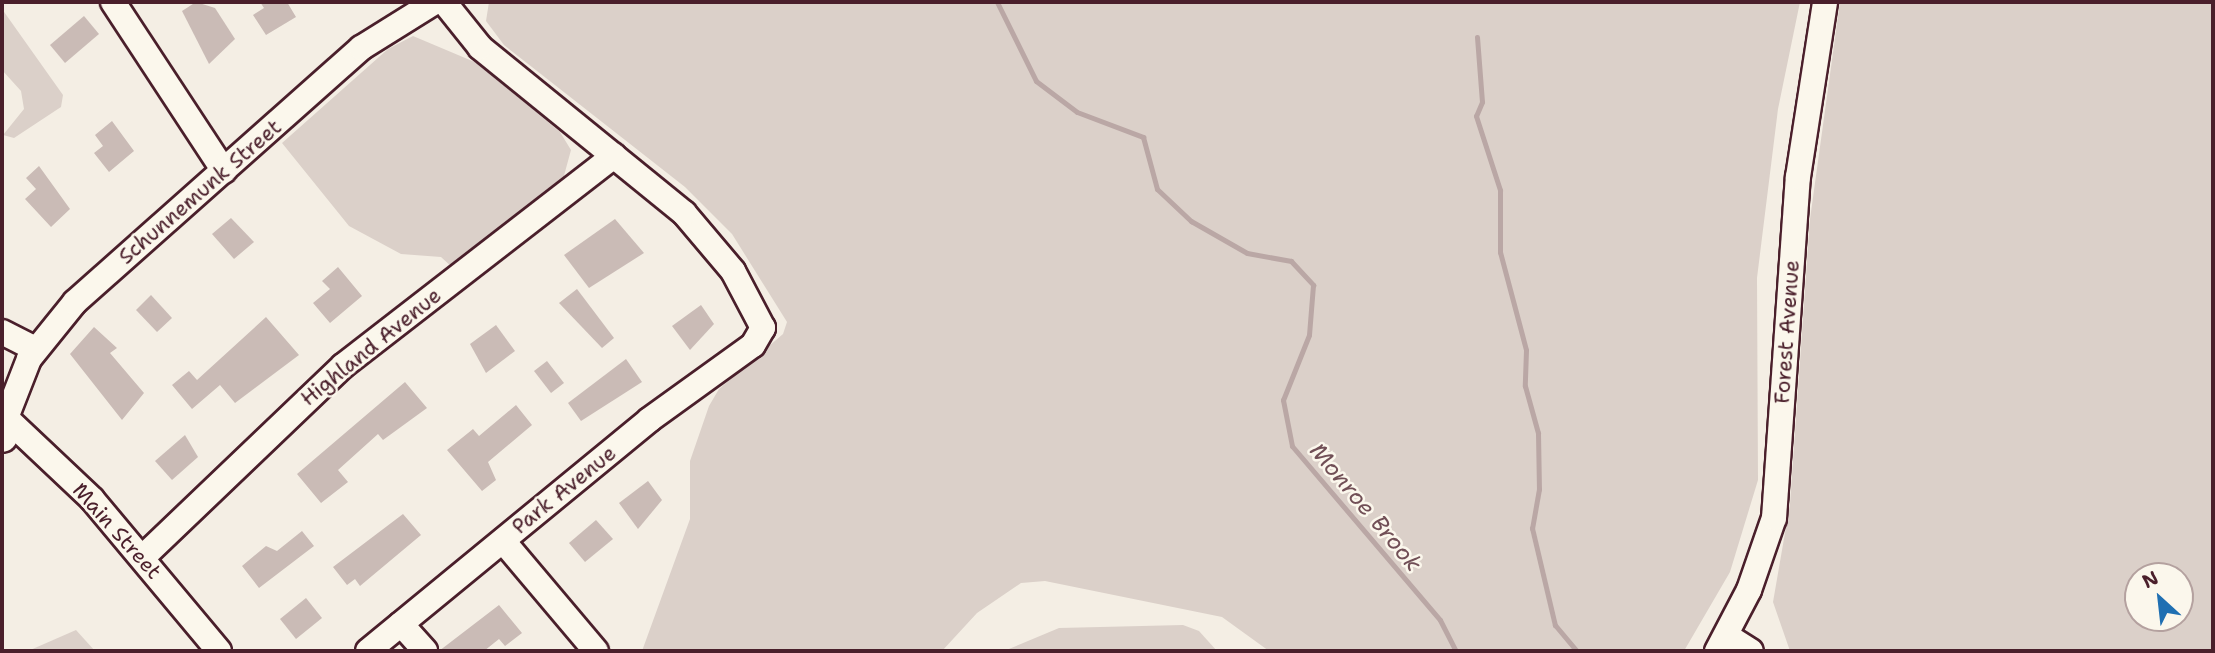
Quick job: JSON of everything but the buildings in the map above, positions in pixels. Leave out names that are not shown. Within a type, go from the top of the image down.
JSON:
[{"type":"street","points":[[113,2],[224,171]]},
{"type":"street","name":"Schunnemunk Street","points":[[3,423],[35,349],[75,302],[361,48],[435,2]]},
{"type":"street","points":[[444,2],[480,47],[614,156]]},
{"type":"street","name":"Forest Avenue","points":[[1722,643],[1774,518],[1798,177],[1825,2]]},
{"type":"street","name":"Park Avenue","points":[[368,651],[761,334],[753,299],[717,250],[660,189],[614,156]]},
{"type":"street","name":"Highland Avenue","points":[[143,557],[343,366],[614,156]]},
{"type":"street","points":[[2,332],[35,349]]},
{"type":"street","name":"Main Street","points":[[3,423],[143,557],[219,651]]},
{"type":"street","points":[[503,541],[596,651]]},
{"type":"street","points":[[401,624],[425,651]]},
{"type":"street","points":[[1722,643],[1751,651]]},
{"type":"shaded area","points":[[489,2],[1800,2],[1778,109],[1757,278],[1758,480],[1730,572],[1684,651],[1269,651],[1222,617],[1045,581],[1021,583],[977,613],[942,651],[642,651],[690,519],[690,461],[709,406],[719,389],[783,334],[787,322],[732,234],[685,187],[504,45],[486,21]]},
{"type":"shaded area","points":[[1840,2],[2213,2],[2213,651],[1790,651],[1773,602],[1790,504],[1810,219]]},
{"type":"shaded area","points":[[2,9],[63,95],[61,107],[14,138],[3,135],[24,109],[21,91],[2,70]]},
{"type":"shaded area","points":[[413,36],[477,63],[560,132],[571,150],[562,183],[453,268],[441,257],[401,254],[349,226],[282,143],[388,49]]},
{"type":"shaded area","points":[[1183,625],[1199,631],[1217,651],[1004,651],[1059,628]]},
{"type":"shaded area","points":[[76,630],[95,651],[28,651]]},
{"type":"waterway","name":"Monroe Brook","points":[[997,2],[1036,81],[1077,112],[1143,137],[1157,189],[1191,221],[1247,253],[1291,261],[1313,285],[1309,335],[1283,400],[1292,446],[1440,620],[1456,651]]},
{"type":"waterway","points":[[1477,37],[1482,102],[1476,116],[1500,190],[1500,252],[1526,350],[1525,386],[1538,433],[1539,489],[1532,528],[1555,625],[1577,651]]}]
